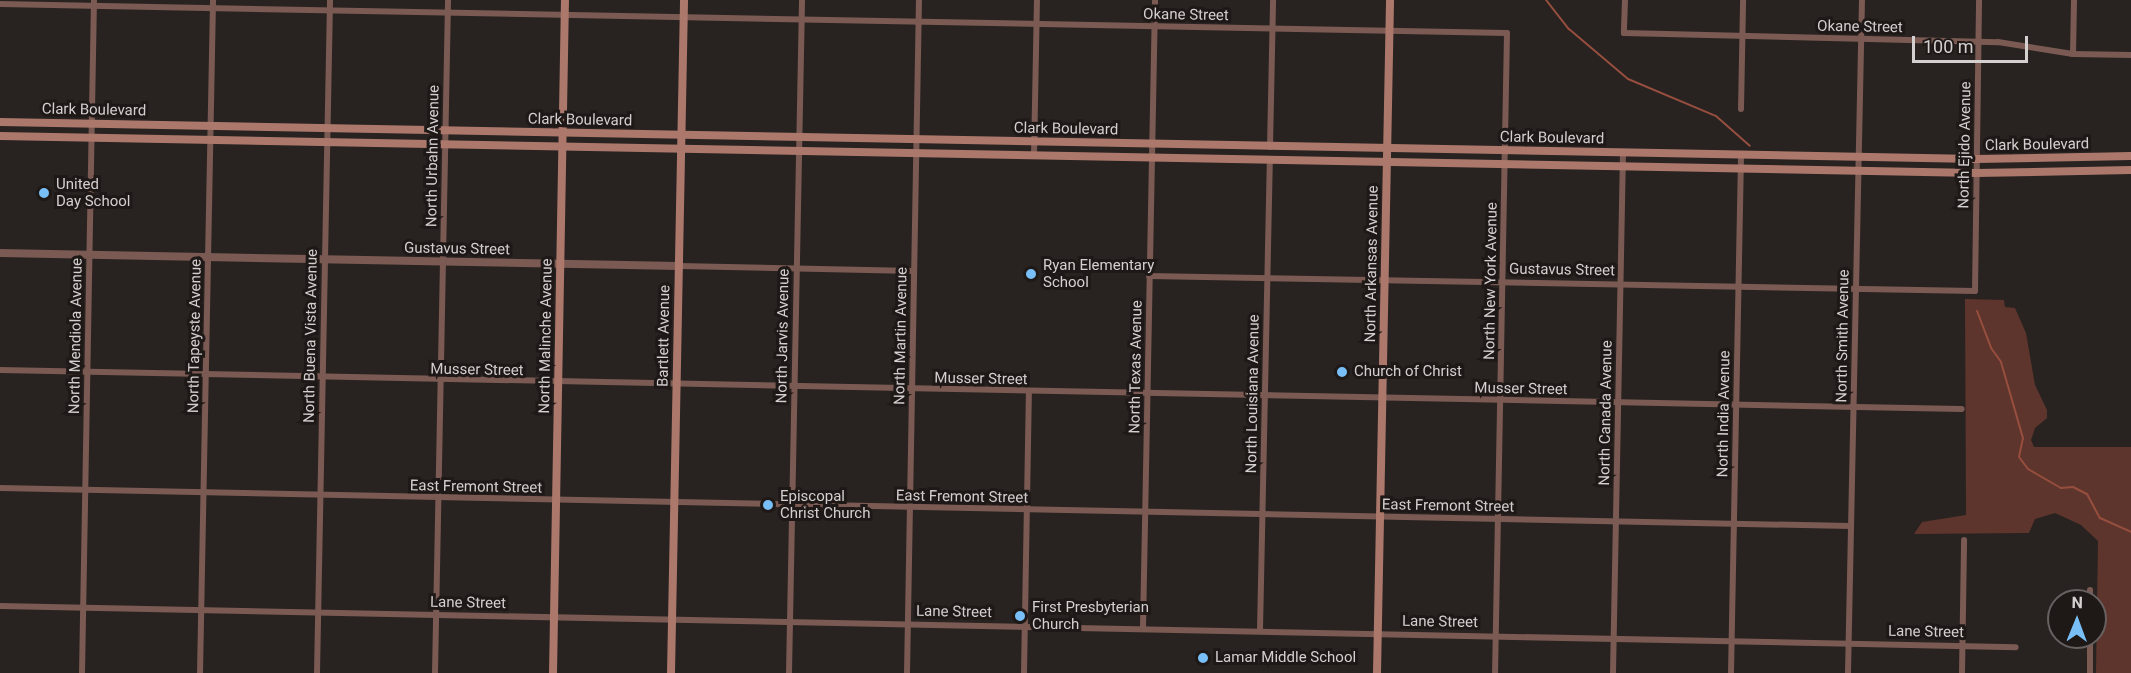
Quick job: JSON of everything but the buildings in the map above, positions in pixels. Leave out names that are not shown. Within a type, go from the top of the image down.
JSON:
[{"type":"main road","name":"North Malinche Avenue","points":[[553,673],[566,0]]},
{"type":"main road","name":"Bartlett Avenue","points":[[671,673],[684,0]]},
{"type":"main road","name":"North Arkansas Avenue","points":[[1377,673],[1390,0]]},
{"type":"main road","name":"Clark Boulevard","points":[[0,122],[1976,159],[2131,156]]},
{"type":"main road","name":"Clark Boulevard","points":[[0,136],[1976,173],[2131,170]]},
{"type":"street","name":"North Tapeyste Avenue","points":[[200,673],[213,0]]},
{"type":"street","name":"North Buena Vista Avenue","points":[[317,673],[330,0]]},
{"type":"street","name":"North Urbahn Avenue","points":[[435,673],[448,0]]},
{"type":"street","name":"North Jarvis Avenue","points":[[789,673],[802,0]]},
{"type":"street","name":"North Martin Avenue","points":[[907,673],[919,0]]},
{"type":"street","points":[[1034,155],[1037,0]]},
{"type":"street","name":"North Texas Avenue","points":[[1143,627],[1155,0]]},
{"type":"street","points":[[1270,147],[1273,0]]},
{"type":"street","name":"Okane Street","points":[[1625,0],[1624,33],[1979,41],[2073,54],[2131,55]]},
{"type":"street","points":[[1742,109],[1743,0]]},
{"type":"street","name":"North Smith Avenue","points":[[1848,673],[1862,0]]},
{"type":"street","name":"North Ejido Avenue","points":[[1975,291],[1979,0]]},
{"type":"street","points":[[2073,54],[2074,0]]},
{"type":"street","name":"Okane Street","points":[[0,4],[94,3],[448,13],[1508,33]]},
{"type":"street","name":"North Mendiola Avenue","points":[[82,673],[94,3]]},
{"type":"street","name":"North New York Avenue","points":[[1495,673],[1508,33]]},
{"type":"street","name":"North Canada Avenue","points":[[1613,673],[1623,153]]},
{"type":"street","name":"North India Avenue","points":[[1731,673],[1741,155]]},
{"type":"street","name":"North Louisiana Avenue","points":[[1260,630],[1270,160]]},
{"type":"street","name":"Gustavus Street","points":[[0,253],[914,271]]},
{"type":"street","name":"Gustavus Street","points":[[1149,276],[1975,291]]},
{"type":"street","name":"Musser Street","points":[[0,370],[558,384],[1962,409]]},
{"type":"street","points":[[1024,673],[1029,392]]},
{"type":"street","name":"East Fremont Street","points":[[0,488],[439,499],[1851,526]]},
{"type":"street","points":[[1962,673],[1965,540]]},
{"type":"street","name":"Lane Street","points":[[0,606],[1143,627],[2016,647]]},
{"type":"street","points":[[2090,649],[2090,673]]},
{"type":"shaded area","points":[[1965,299],[2004,300],[2005,307],[2015,308],[2026,333],[2035,385],[2047,410],[2047,418],[2035,428],[2031,440],[2034,447],[2131,447],[2131,673],[2096,673],[2096,649],[2107,649],[2107,589],[2097,589],[2098,541],[2081,525],[2055,513],[2035,519],[2029,533],[1914,534],[1922,522],[1966,515]]},
{"type":"waterway","points":[[1546,0],[1569,29],[1628,79],[1716,116],[1750,146]]},
{"type":"waterway","points":[[1977,311],[1991,348],[2001,362],[2023,438],[2019,457],[2028,469],[2061,488],[2073,487],[2087,494],[2100,518],[2131,532]]},
{"type":"place","name":"United Day School","points":[[44,193]]},
{"type":"place","name":"Ryan Elementary School","points":[[1031,274]]},
{"type":"place","name":"Church of Christ","points":[[1342,372]]},
{"type":"place","name":"Episcopal Christ Church","points":[[768,505]]},
{"type":"place","name":"First Presbyterian Church","points":[[1020,616]]},
{"type":"place","name":"Lamar Middle School","points":[[1203,658]]}]
